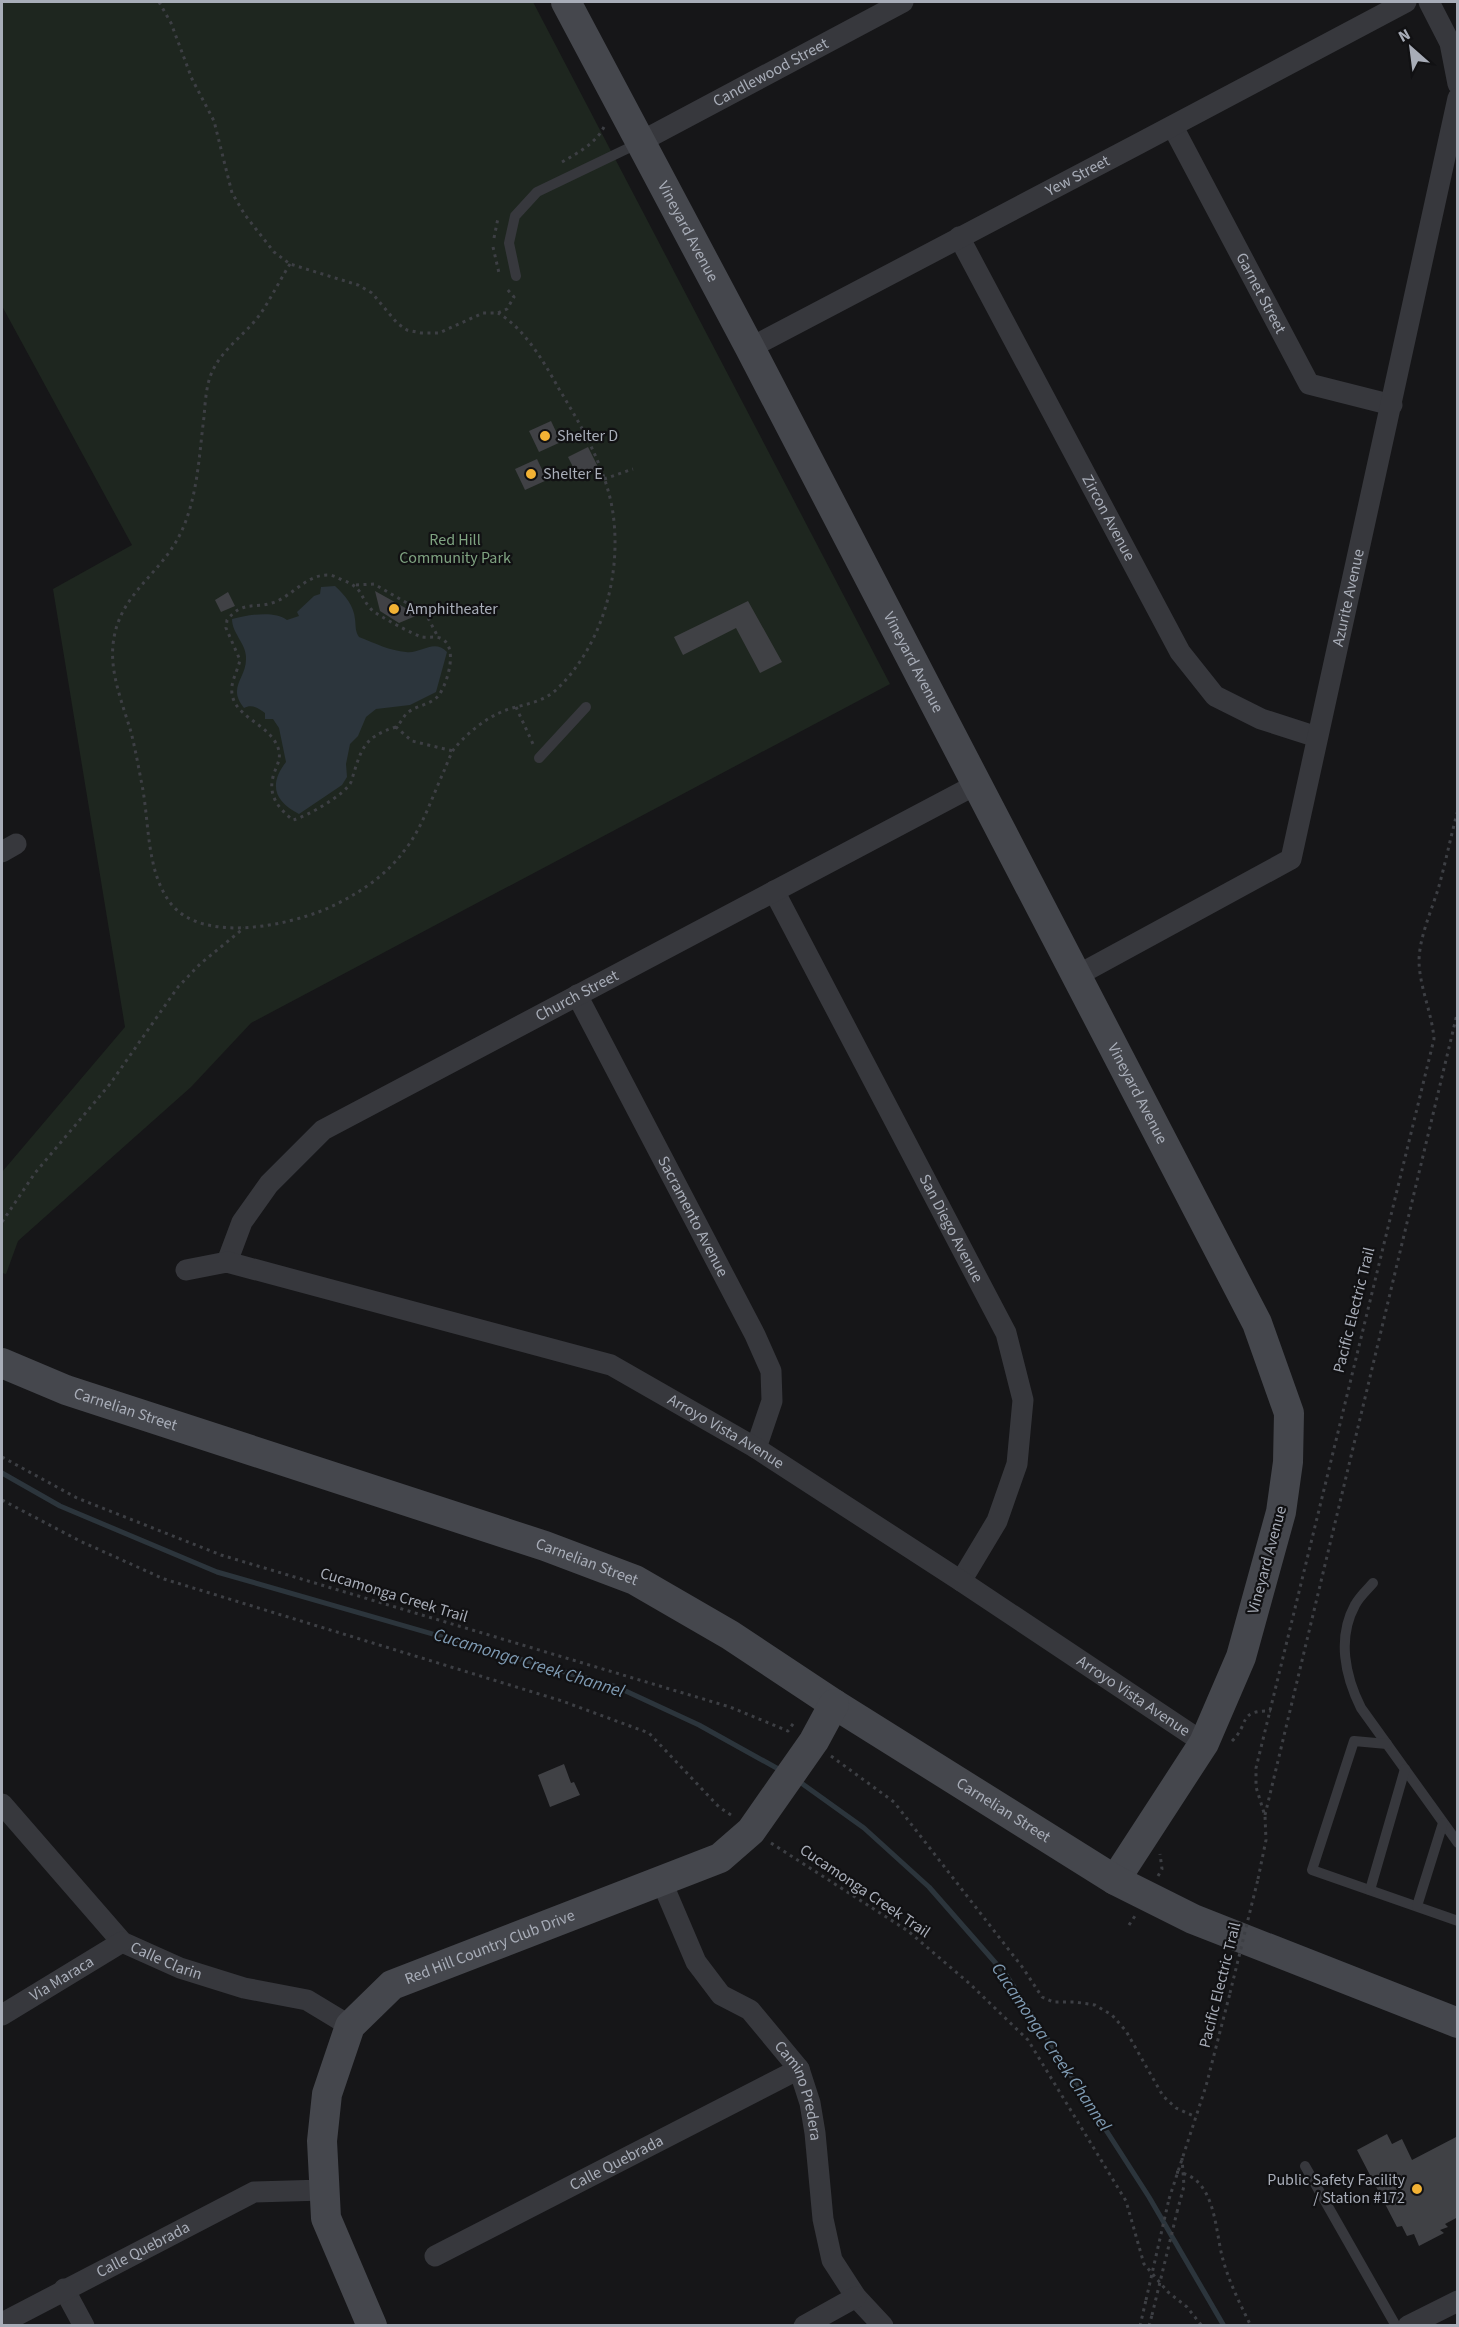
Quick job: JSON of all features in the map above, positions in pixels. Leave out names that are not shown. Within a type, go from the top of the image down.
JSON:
[{"type":"street","name":"Vineyard Avenue","points":[[566,2],[1078,975],[1257,1323],[1289,1413],[1288,1462],[1281,1512],[1217,1743],[1115,1880]]},
{"type":"street","name":"Candlewood Street","points":[[640,142],[867,10],[903,2]]},
{"type":"street","name":"Yew Street","points":[[750,348],[1173,127],[1406,2]]},
{"type":"street","points":[[1429,2],[1450,43],[1458,84]]},
{"type":"street","name":"Azurite Avenue","points":[[1078,975],[1291,859],[1458,98]]},
{"type":"street","name":"Garnet Street","points":[[1173,127],[1309,384],[1392,405]]},
{"type":"street","name":"Zircon Avenue","points":[[959,237],[1180,652],[1215,696],[1261,719],[1317,737]]},
{"type":"street","name":"Church Street","points":[[227,1262],[242,1222],[269,1184],[323,1130],[977,784]]},
{"type":"street","name":"San Diego Avenue","points":[[774,891],[1006,1333],[1023,1400],[1017,1464],[997,1521],[961,1581]]},
{"type":"street","name":"Sacramento Avenue","points":[[577,995],[755,1335],[771,1371],[772,1401],[756,1448]]},
{"type":"street","name":"Arroyo Vista Avenue","points":[[186,1270],[227,1262],[611,1365],[756,1448],[1217,1743]]},
{"type":"street","name":"Carnelian Street","points":[[2,1363],[77,1393],[545,1546],[635,1580],[730,1635],[834,1704],[1115,1880]]},
{"type":"street","name":"Red Hill Country Club Drive","points":[[372,2325],[326,2218],[322,2140],[327,2094],[350,2026],[392,1985],[720,1858],[751,1831],[812,1741],[834,1704]]},
{"type":"street","name":"Calle Clarin","points":[[2,1803],[122,1942],[180,1968],[244,1988],[307,2000],[350,2026]]},
{"type":"street","name":"Camino Predera","points":[[661,1880],[696,1962],[721,1995],[750,2010],[799,2069],[810,2103],[823,2219],[832,2260],[856,2297],[884,2325]]},
{"type":"street","points":[[1115,1880],[1193,1919],[1458,2023]]},
{"type":"street","name":"Via Maraca","points":[[2,2015],[122,1942]]},
{"type":"street","name":"Calle Quebrada","points":[[435,2256],[799,2069]]},
{"type":"street","name":"Calle Quebrada","points":[[2,2323],[254,2192],[324,2190]]},
{"type":"street","points":[[64,2289],[84,2325]]},
{"type":"street","points":[[804,2325],[856,2297]]},
{"type":"street","points":[[1408,2325],[1458,2301]]},
{"type":"lane","points":[[516,276],[509,243],[515,216],[537,192],[640,142]]},
{"type":"lane","points":[[539,758],[586,707]]},
{"type":"lane","points":[[1372,1583],[1355,1605],[1343,1645],[1350,1685],[1361,1708],[1458,1843]]},
{"type":"lane","points":[[1387,1744],[1354,1741],[1312,1870],[1458,1921]]},
{"type":"lane","points":[[1370,1890],[1405,1769]]},
{"type":"lane","points":[[1416,1906],[1443,1823]]},
{"type":"lane","points":[[1305,2166],[1396,2325]]},
{"type":"path","points":[[159,2],[171,23],[192,79],[214,121],[232,193],[260,236],[274,252],[290,264],[358,285],[372,293],[397,323],[407,330],[439,333],[483,313],[498,314],[510,320],[555,381],[585,435],[604,478],[612,507],[615,536],[614,565],[608,598],[596,632],[579,663],[557,689],[546,698],[501,712],[484,722],[453,751],[407,849],[388,869],[346,899],[324,910],[293,919],[245,927],[210,927],[193,922],[175,908],[162,890],[153,863],[144,793],[134,742],[114,672],[112,650],[116,628],[125,606],[173,549],[194,499],[209,380],[217,361],[261,313],[290,264]]},
{"type":"path","points":[[560,163],[589,146],[598,138],[604,127]]},
{"type":"path","points":[[500,214],[494,234],[493,250],[501,278]]},
{"type":"path","points":[[498,314],[507,309],[513,300],[514,297],[507,288]]},
{"type":"path","points":[[604,478],[633,469]]},
{"type":"path","points":[[356,585],[373,610],[422,637],[438,637],[446,641],[451,649],[450,663],[443,687],[431,702],[406,714],[396,727],[374,735],[357,759],[350,783],[338,796],[302,818],[293,820],[274,800],[271,789],[279,761],[279,751],[268,733],[241,712],[232,695],[232,684],[240,660],[226,628],[227,620],[231,615],[249,605],[270,604],[282,599],[302,584],[329,575],[356,585],[374,584],[426,614],[438,637]]},
{"type":"path","points":[[516,707],[539,758]]},
{"type":"path","points":[[396,727],[412,741],[453,751]]},
{"type":"path","name":"Pacific Electric Trail","points":[[1140,2325],[1176,2172],[1206,2086],[1258,1879],[1266,1840],[1265,1816],[1256,1787],[1256,1768],[1374,1277],[1434,1039],[1433,1020],[1421,981],[1419,961],[1422,941],[1440,884],[1458,810]]},
{"type":"path","points":[[2,1222],[35,1173],[110,1084],[178,987],[200,964],[245,927]]},
{"type":"path","name":"Pacific Electric Trail","points":[[1265,1816],[1458,1010]]},
{"type":"path","name":"Cucamonga Creek Trail","points":[[2,1457],[77,1498],[221,1556],[730,1707],[812,1741]]},
{"type":"path","name":"Cucamonga Creek Trail","points":[[2,1500],[80,1541],[164,1579],[562,1701],[649,1733],[719,1807],[751,1831],[908,1930],[970,1984],[1028,2040],[1126,2201],[1144,2264],[1168,2292],[1187,2307],[1202,2325]]},
{"type":"path","points":[[1217,1743],[1236,1737],[1248,1716],[1256,1710],[1271,1711]]},
{"type":"path","points":[[812,1741],[894,1802],[1023,1968],[1042,1997],[1053,2002],[1075,2002],[1095,2006],[1112,2015],[1126,2031],[1163,2096],[1176,2108],[1196,2117]]},
{"type":"path","name":"Pacific Electric Trail","points":[[1149,2325],[1184,2186],[1182,2157]]},
{"type":"path","points":[[1176,2172],[1192,2177],[1208,2196],[1217,2223],[1222,2257],[1251,2325]]},
{"type":"green space","name":"Red Hill Community Park","points":[[2,2],[533,2],[890,684],[251,1023],[191,1087],[18,1241],[6,1274],[2,1273],[2,1172],[125,1027],[53,589],[132,545],[2,306]]},
{"type":"shaded area","points":[[335,586],[351,605],[359,637],[400,651],[412,652],[437,646],[447,652],[436,692],[410,705],[376,709],[366,717],[358,736],[350,744],[346,764],[347,777],[342,785],[299,814],[284,804],[277,792],[277,778],[286,762],[279,728],[273,719],[265,719],[265,713],[257,708],[244,708],[239,701],[237,689],[245,666],[246,654],[234,629],[232,619],[268,614],[287,620],[299,616],[297,612],[314,596],[320,594],[321,587]]},
{"type":"building","name":"Shelter D","points":[[551,421],[561,442],[539,452],[529,431]]},
{"type":"building","points":[[588,447],[599,469],[579,479],[568,457]]},
{"type":"building","name":"Shelter E","points":[[537,459],[547,480],[525,490],[515,469]]},
{"type":"building","name":"Amphitheater","points":[[375,591],[418,615],[399,623],[380,611]]},
{"type":"building","points":[[228,592],[235,606],[221,612],[215,600]]},
{"type":"building","points":[[748,601],[782,662],[760,673],[736,628],[683,655],[674,637]]},
{"type":"building","points":[[564,1764],[571,1783],[574,1782],[580,1795],[550,1807],[538,1775]]},
{"type":"building","name":"Public Safety Facility / Station #172","points":[[1387,2134],[1392,2144],[1402,2139],[1412,2160],[1458,2136],[1458,2217],[1445,2224],[1448,2227],[1440,2230],[1444,2233],[1419,2246],[1414,2234],[1407,2236],[1402,2226],[1397,2227],[1357,2150]]},
{"type":"waterway","name":"Cucamonga Creek Channel","points":[[2,1473],[60,1506],[217,1572],[617,1687],[699,1725],[782,1771]]},
{"type":"waterway","name":"Cucamonga Creek Channel","points":[[797,1780],[864,1828],[929,1887],[1007,1976],[1149,2197],[1224,2326]]},
{"type":"place","name":"Shelter D","points":[[545,436]]},
{"type":"place","name":"Shelter E","points":[[531,474]]},
{"type":"place","name":"Amphitheater","points":[[394,609]]},
{"type":"place","name":"Public Safety Facility / Station #172","points":[[1417,2189]]}]
